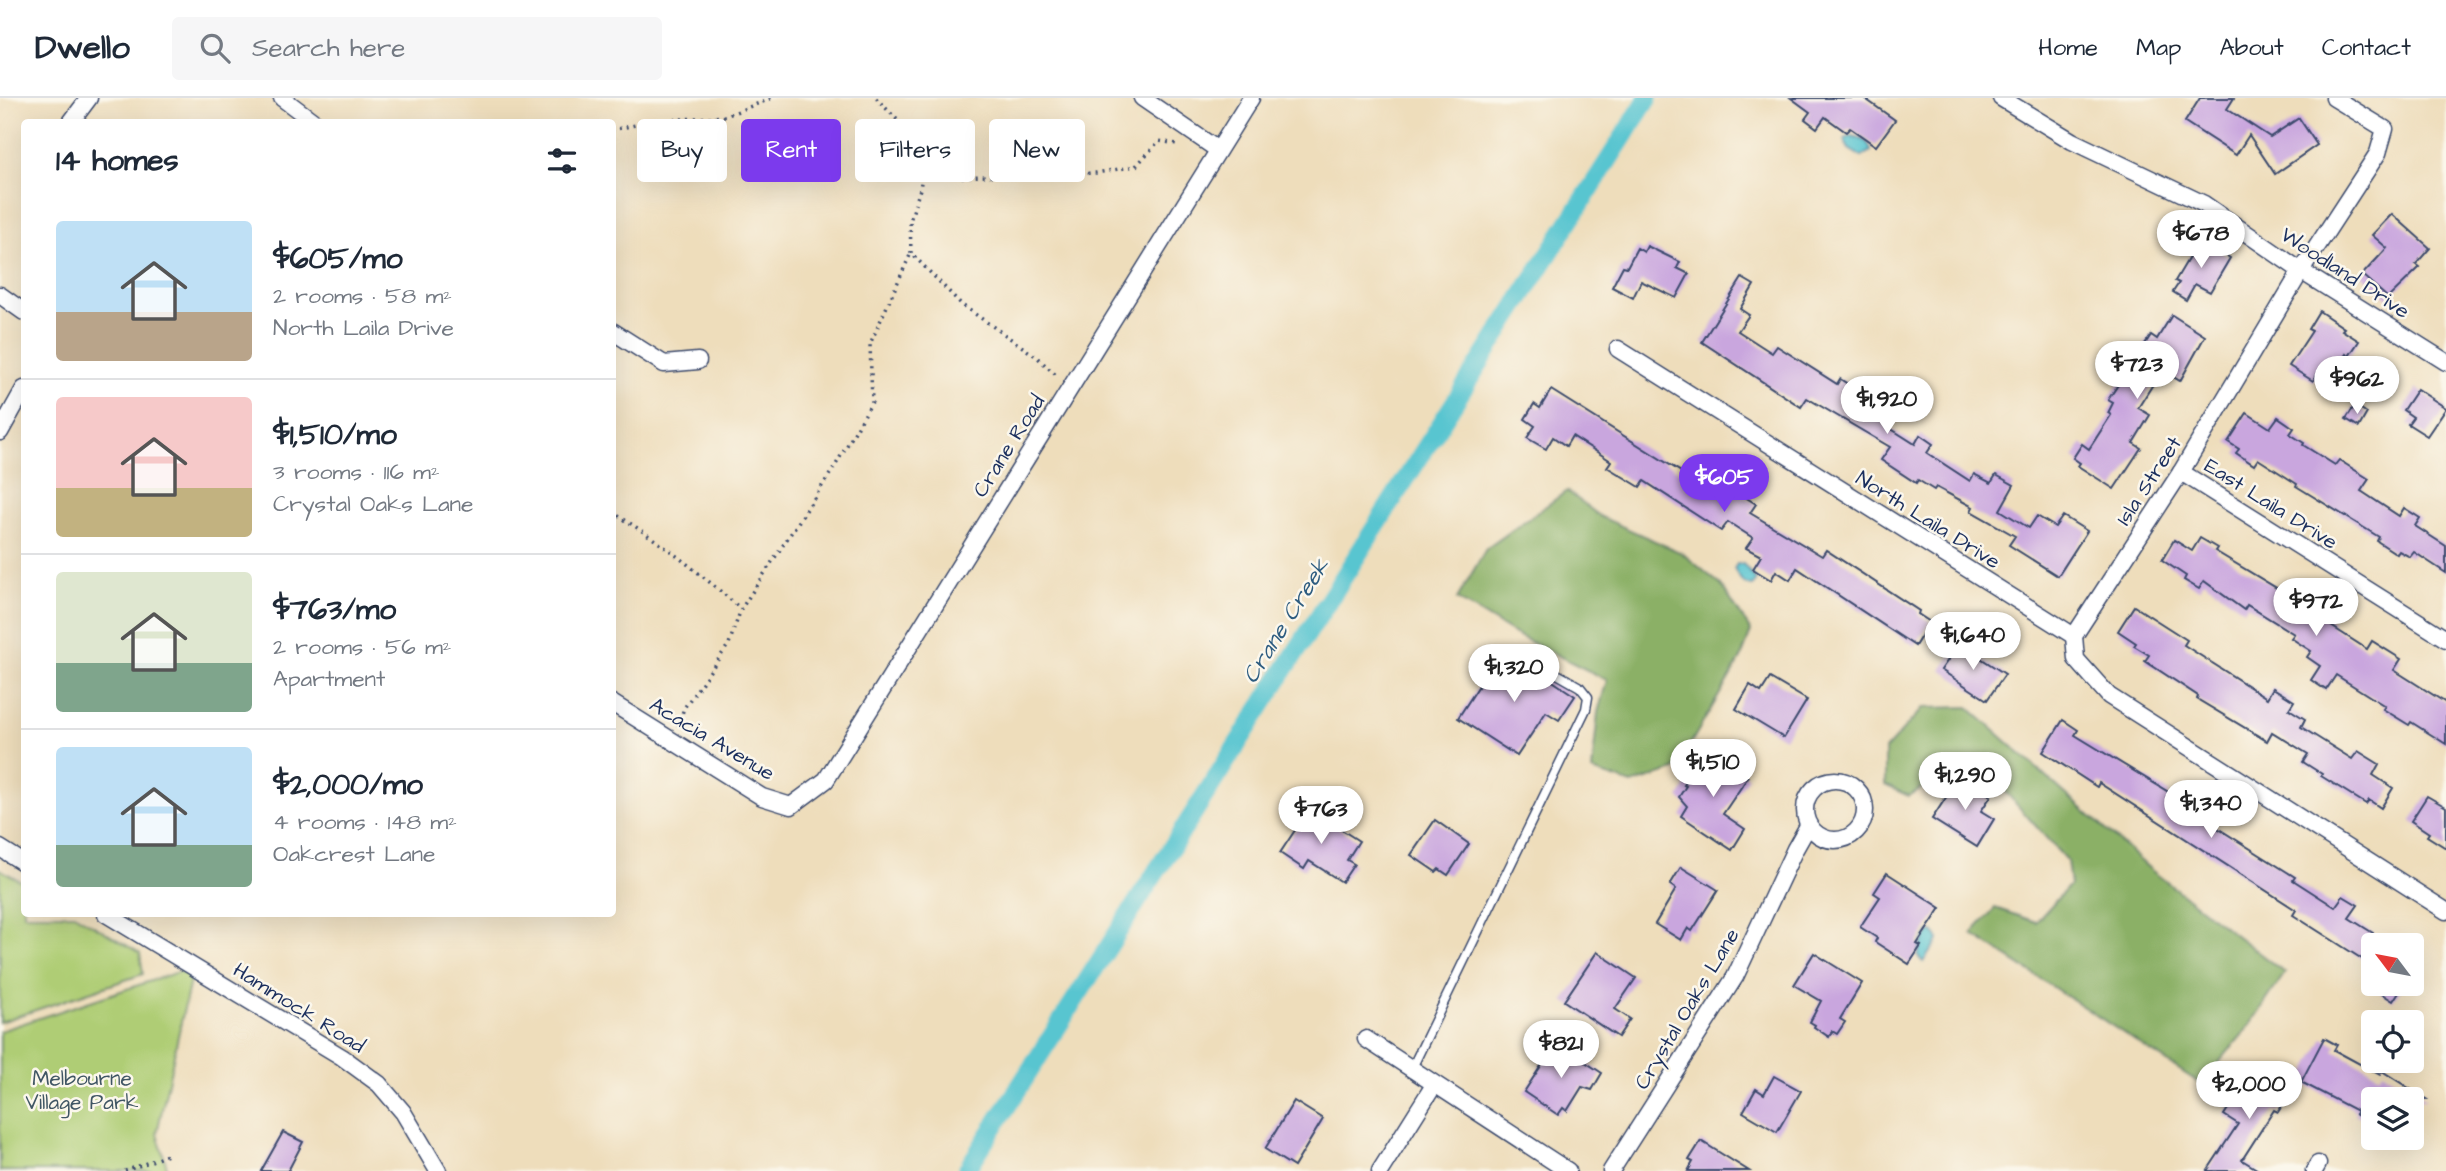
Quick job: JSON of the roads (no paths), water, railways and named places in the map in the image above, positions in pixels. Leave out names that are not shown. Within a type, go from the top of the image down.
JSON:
[{"type":"street","points":[[73,119],[89,98]]},
{"type":"street","points":[[282,98],[310,119]]},
{"type":"street","points":[[1142,98],[1218,150]]},
{"type":"street","name":"Crane Road","points":[[791,806],[826,780],[1251,98]]},
{"type":"street","name":"Woodland Drive","points":[[2001,98],[2072,141],[2204,204],[2301,271],[2446,362]]},
{"type":"street","name":"Isla Street","points":[[2074,636],[2181,472],[2301,271],[2378,153],[2385,129],[2334,98]]},
{"type":"street","points":[[0,295],[21,310]]},
{"type":"street","points":[[616,333],[664,363],[698,360]]},
{"type":"street","name":"North Laila Drive","points":[[1618,349],[2074,636]]},
{"type":"street","points":[[0,432],[21,394]]},
{"type":"street","name":"East Laila Drive","points":[[2181,472],[2446,639]]},
{"type":"street","points":[[2074,636],[2076,659],[2109,696],[2446,911]]},
{"type":"street","name":"Acacia Avenue","points":[[616,705],[762,796],[791,806]]},
{"type":"street","name":"Crystal Oaks Lane","points":[[1611,1171],[1735,977],[1808,825]]},
{"type":"street","points":[[0,848],[21,861]]},
{"type":"street","name":"Hammock Road","points":[[111,917],[342,1057],[379,1084],[403,1112],[438,1171]]},
{"type":"street","points":[[1367,1040],[1568,1171]]},
{"type":"street","points":[[1380,1171],[1434,1085]]},
{"type":"lane","points":[[1411,1070],[1586,709],[1588,697],[1580,687],[1545,667]]},
{"type":"water","points":[[1850,136],[1864,140],[1871,151],[1862,157],[1849,149],[1844,140]]},
{"type":"water","points":[[1737,564],[1743,564],[1755,579],[1753,586],[1744,583],[1740,578],[1734,569]]},
{"type":"water","points":[[1930,932],[1939,939],[1923,962],[1918,957]]},
{"type":"waterway","name":"Crane Creek","points":[[966,1171],[1648,98]]},
{"type":"park label","name":"Melbourne Village Park","points":[[82,1090]]}]
